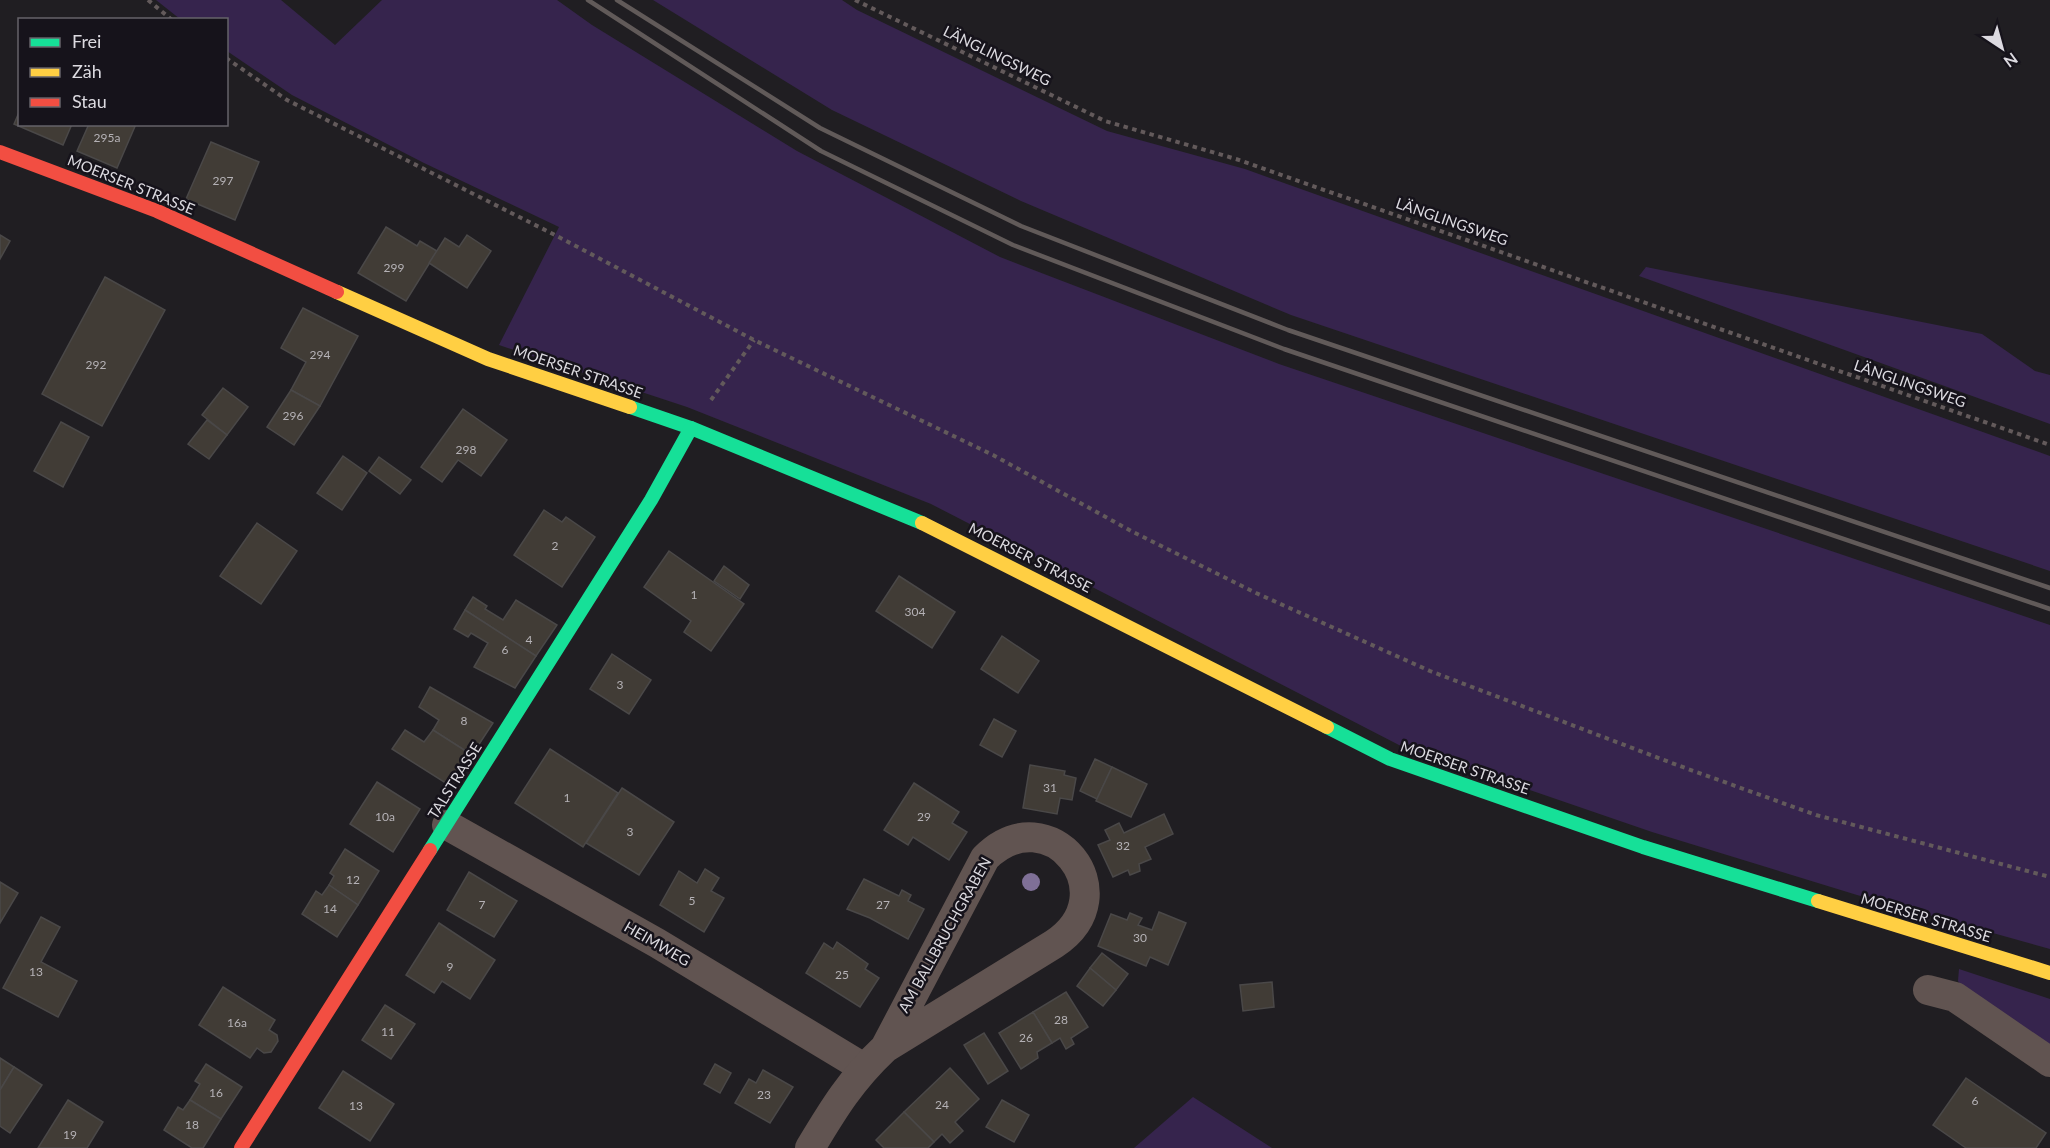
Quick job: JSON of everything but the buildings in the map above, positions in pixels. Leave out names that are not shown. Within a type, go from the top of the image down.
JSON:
[{"type":"street","name":"MOERSER STRASSE","points":[[0,152],[157,211],[488,359],[691,428],[916,520],[1390,759],[1643,847],[2050,973]]},
{"type":"street","name":"TALSTRASSE","points":[[241,1148],[651,500],[691,428]]},
{"type":"street","name":"HEIMWEG","points":[[447,825],[657,943],[864,1068]]},
{"type":"street","name":"AM BALLBRUCHGRABEN","points":[[810,1148],[840,1097],[864,1068],[885,1048],[1054,944],[1072,929],[1083,909],[1085,889],[1080,868],[1064,849],[1043,838],[1022,837],[1001,844],[985,858],[885,1048]]},
{"type":"street","points":[[1928,990],[1956,997],[2050,1062]]},
{"type":"path","points":[[148,0],[170,18]]},
{"type":"path","name":"LÄNGLINGSWEG","points":[[855,0],[1105,121],[1236,159],[2050,445]]},
{"type":"path","points":[[228,59],[287,100],[553,234],[754,340],[993,455],[1133,532],[1256,593],[1430,671],[1816,815],[2050,877]]},
{"type":"path","points":[[691,428],[754,340]]},
{"type":"shaded area","points":[[156,0],[281,0],[335,45],[382,0],[557,0],[592,25],[797,151],[1000,257],[1279,364],[2050,625],[2050,949],[1857,895],[1652,832],[1399,745],[931,504],[687,407],[499,345],[559,227],[424,163],[292,95],[228,52],[228,18],[179,18]]},
{"type":"shaded area","points":[[653,0],[842,0],[857,10],[1107,131],[1245,169],[2050,456],[2050,571],[1291,315],[1021,201],[832,110]]},
{"type":"shaded area","points":[[1646,267],[1982,334],[2035,371],[2050,375],[2050,424],[1639,276]]},
{"type":"shaded area","points":[[1959,969],[2050,999],[2050,1049],[1967,994],[1958,981]]},
{"type":"shaded area","points":[[1193,1097],[1272,1148],[1134,1148]]},
{"type":"railway","points":[[588,0],[821,151],[1013,245],[1284,349],[2050,609]]},
{"type":"railway","points":[[617,0],[820,128],[1021,226],[1288,330],[2050,588]]},
{"type":"traffic: fast","points":[[630,407],[691,428],[922,523]]},
{"type":"traffic: fast","points":[[430,850],[651,500],[691,428]]},
{"type":"traffic: fast","points":[[1327,727],[1390,759],[1643,847],[1818,901]]},
{"type":"traffic: slow","points":[[337,292],[488,359],[630,407]]},
{"type":"traffic: slow","points":[[922,523],[1327,727]]},
{"type":"traffic: slow","points":[[1818,901],[2050,973]]},
{"type":"traffic: jam","points":[[0,152],[157,211],[337,292]]},
{"type":"traffic: jam","points":[[241,1148],[430,850]]}]
